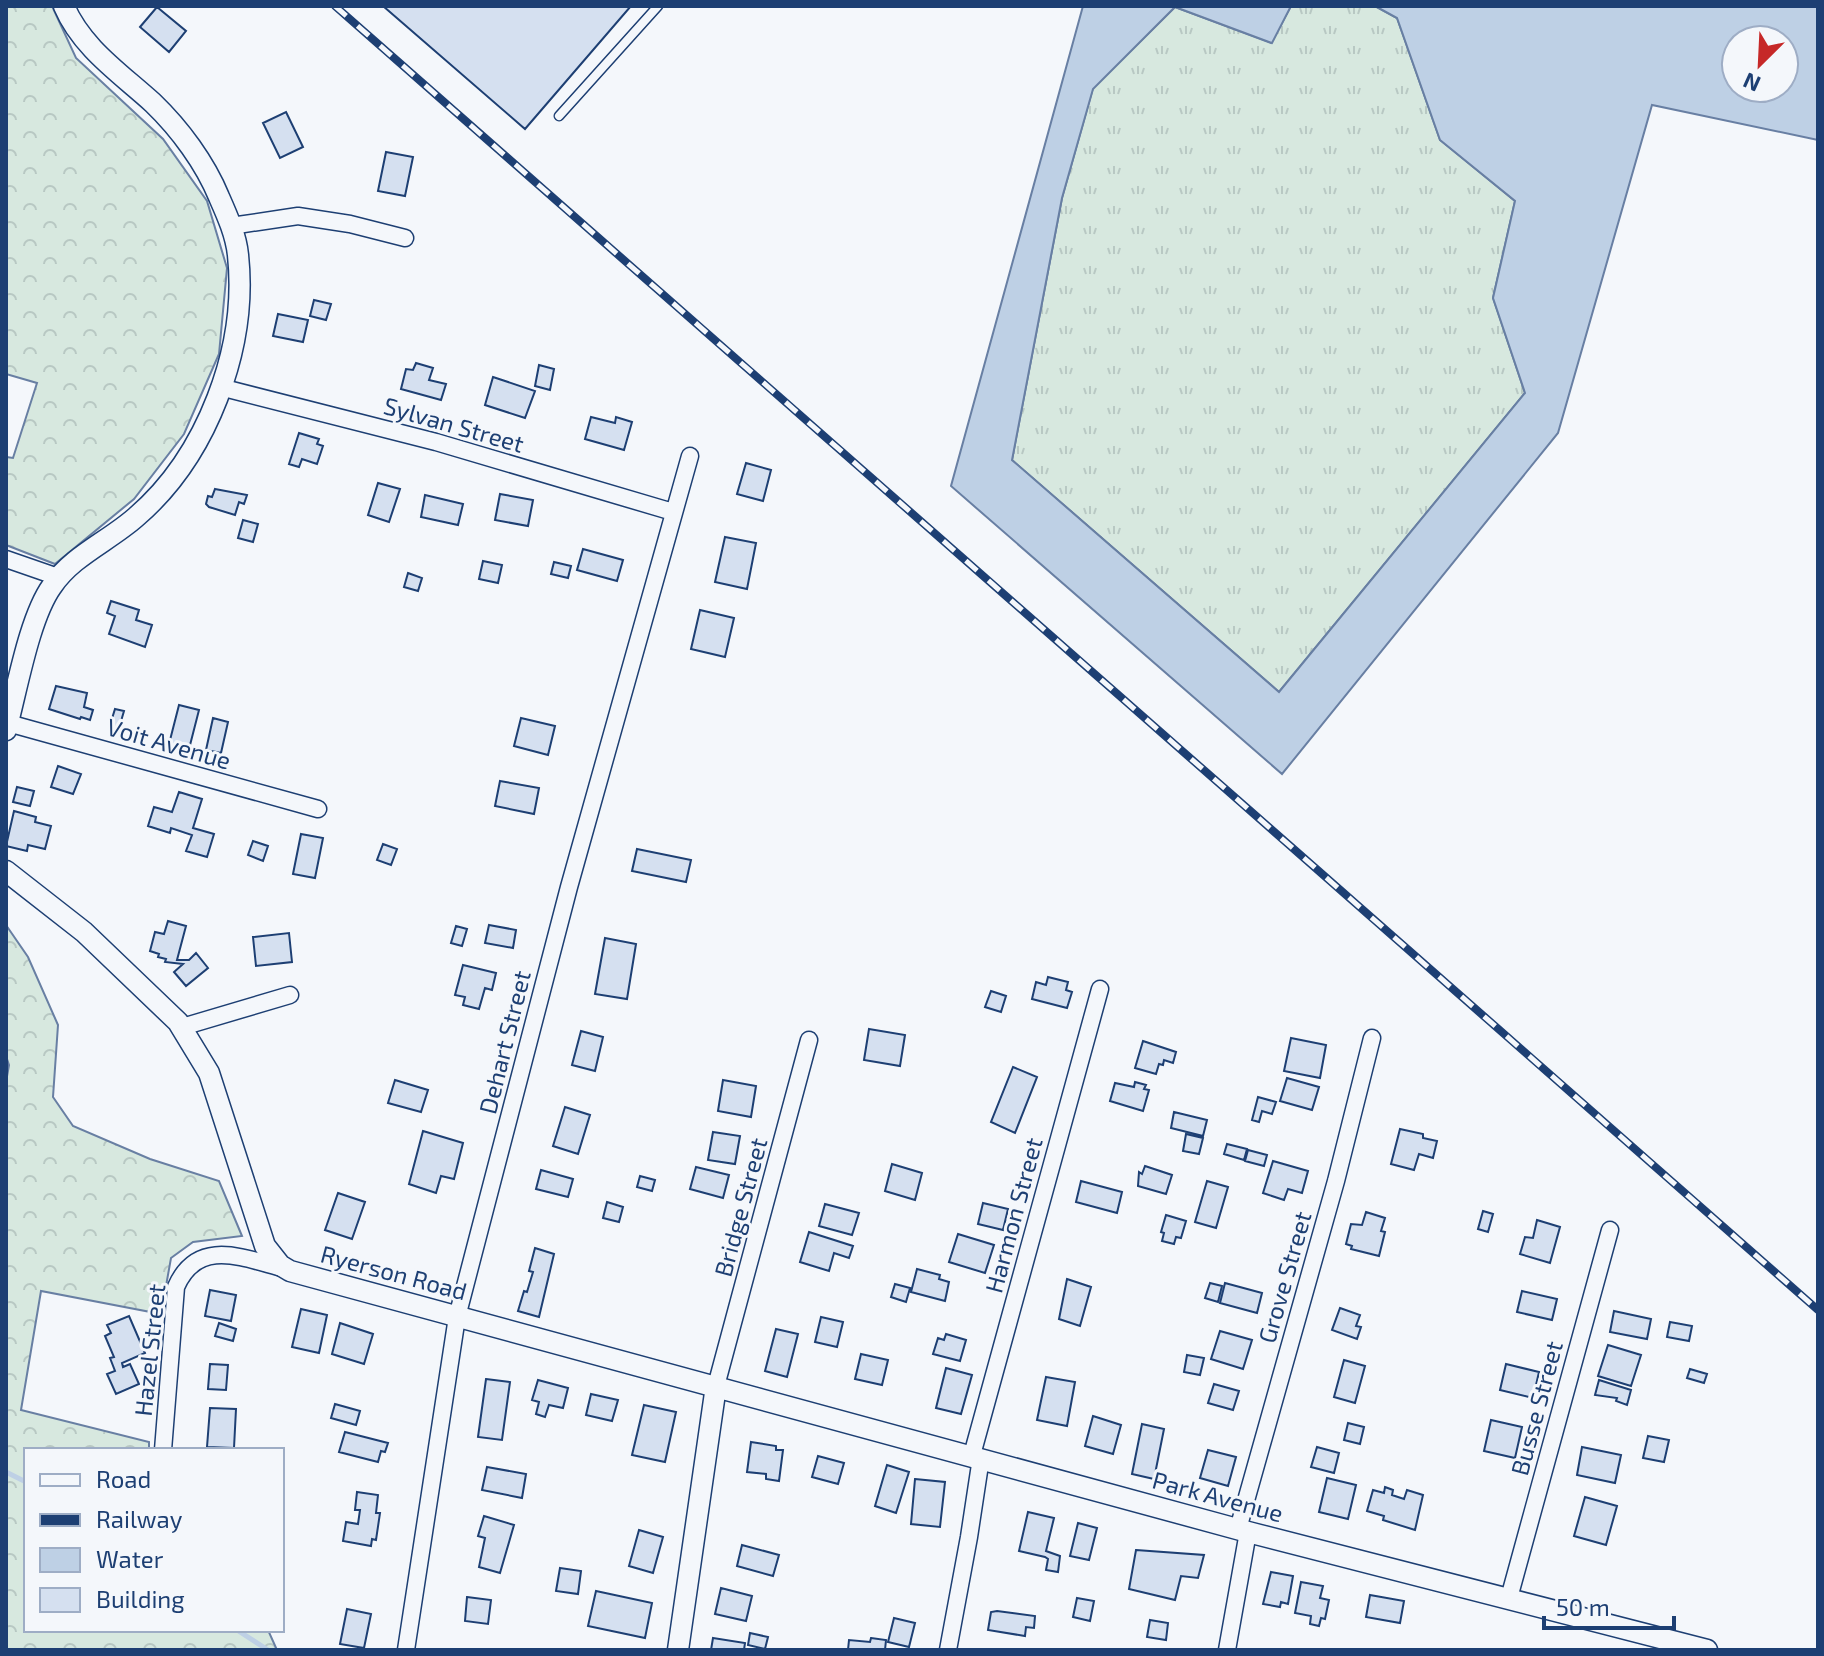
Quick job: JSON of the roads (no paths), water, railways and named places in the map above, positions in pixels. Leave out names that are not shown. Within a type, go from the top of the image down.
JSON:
[{"type":"street","points":[[7,727],[39,611],[58,577],[136,517],[183,464],[201,433],[220,387],[231,356],[237,321],[238,253],[231,226],[212,183],[180,133],[156,106],[86,43],[64,6]]},
{"type":"street","points":[[231,226],[298,216],[350,224],[405,238]]},
{"type":"street","name":"Sylvan Street","points":[[220,387],[436,442],[673,512]]},
{"type":"street","name":"Dehart Street","points":[[406,1650],[457,1317],[565,901],[690,456]]},
{"type":"street","points":[[6,559],[58,577]]},
{"type":"street","name":"Voit Avenue","points":[[7,727],[318,809]]},
{"type":"street","name":"Ryerson Road","points":[[6,871],[84,932],[182,1027],[209,1073],[265,1246],[280,1265],[457,1317],[716,1386]]},
{"type":"street","name":"Harmon Street","points":[[948,1650],[969,1537],[976,1456],[1100,989]]},
{"type":"street","points":[[182,1027],[290,995]]},
{"type":"street","name":"Grove Street","points":[[1227,1650],[1243,1530],[1372,1038]]},
{"type":"street","name":"Bridge Street","points":[[716,1386],[809,1040]]},
{"type":"street","name":"Busse Street","points":[[1509,1598],[1610,1230]]},
{"type":"street","name":"Hazel Street","points":[[163,1448],[176,1287],[181,1276],[197,1259],[220,1254],[287,1269]]},
{"type":"street","points":[[678,1650],[716,1386]]},
{"type":"street","name":"Park Avenue","points":[[716,1386],[1243,1530],[1707,1650]]},
{"type":"lane","points":[[559,116],[658,6]]},
{"type":"water","points":[[1083,6],[1291,6],[1272,43],[1175,7],[1093,89],[1062,198],[1012,460],[1279,692],[1525,393],[1493,298],[1515,201],[1440,140],[1397,18],[1375,6],[1818,6],[1818,140],[1652,105],[1558,433],[1282,774],[951,486]]},
{"type":"waterway","points":[[6,1472],[24,1481]]},
{"type":"waterway","points":[[240,1632],[268,1650]]},
{"type":"railway","points":[[335,6],[1818,1310]]}]
